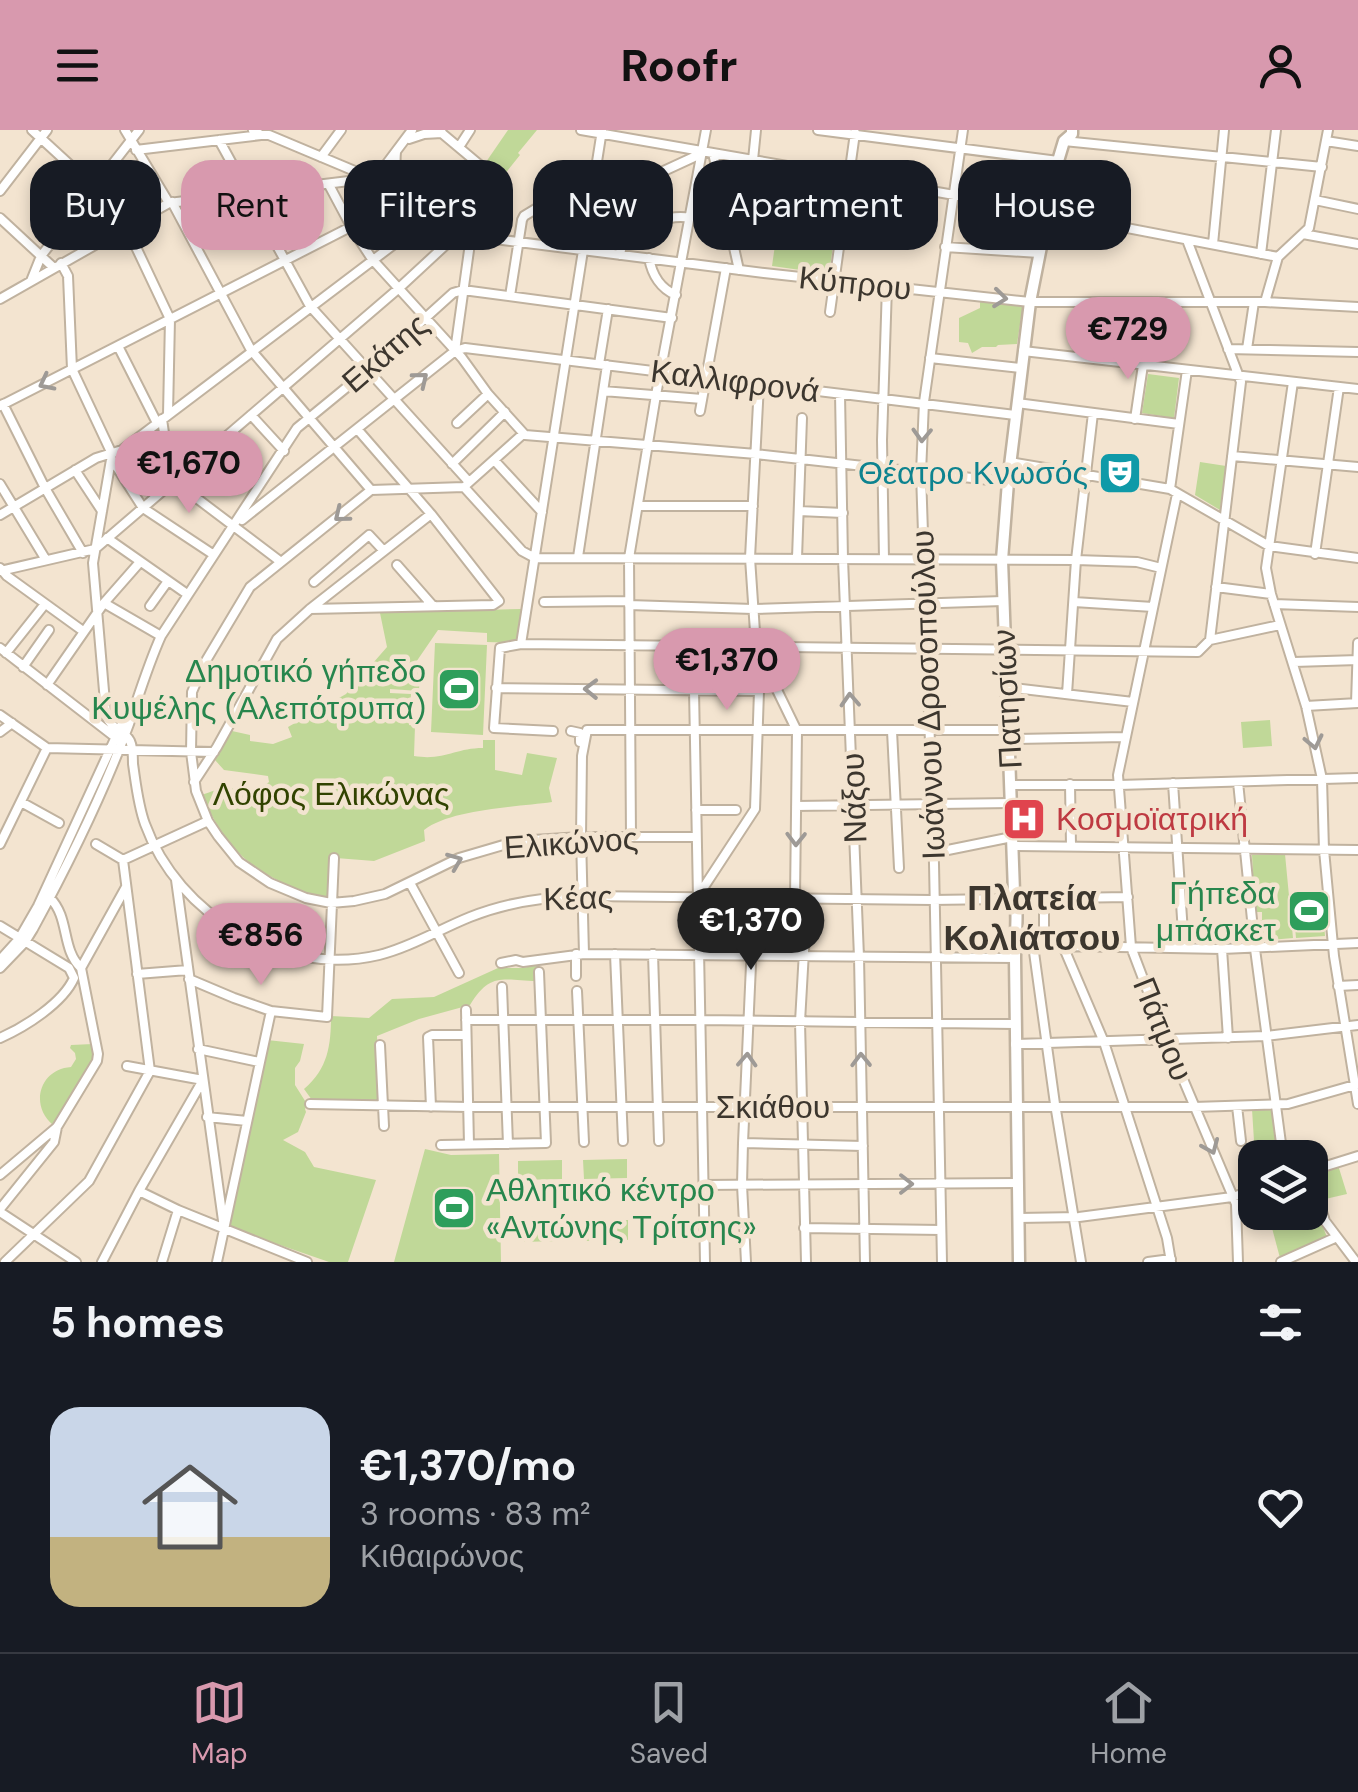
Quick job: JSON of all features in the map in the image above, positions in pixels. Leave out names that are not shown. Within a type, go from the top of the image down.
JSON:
[{"type":"main road","name":"Πατησίων","points":[[1062,136],[1073,130]]},
{"type":"main road","name":"Πατησίων","points":[[1019,1262],[1014,958],[1017,938],[1002,560],[1023,351],[1040,250]]},
{"type":"street","points":[[32,130],[44,134],[68,160]]},
{"type":"street","points":[[124,130],[170,203],[252,350],[371,490],[467,485],[524,434]]},
{"type":"street","points":[[116,160],[138,130]]},
{"type":"street","points":[[321,157],[341,130]]},
{"type":"street","points":[[389,160],[412,130]]},
{"type":"street","points":[[458,147],[470,130]]},
{"type":"street","points":[[580,130],[753,160],[756,130]]},
{"type":"street","points":[[631,837],[629,558],[706,130]]},
{"type":"street","points":[[818,130],[1050,160]]},
{"type":"street","name":"Ιωάννου Δροσοπούλου","points":[[942,1262],[921,472],[924,404],[962,130]]},
{"type":"street","points":[[1073,130],[1082,143]]},
{"type":"street","points":[[1213,244],[1224,130]]},
{"type":"street","points":[[1260,254],[1276,130]]},
{"type":"street","points":[[1266,302],[1278,257],[1310,228],[1328,130]]},
{"type":"street","points":[[136,150],[264,132],[344,166]]},
{"type":"street","points":[[404,140],[440,132],[474,160]]},
{"type":"street","points":[[597,160],[602,132]]},
{"type":"street","points":[[851,160],[855,132]]},
{"type":"street","points":[[0,191],[44,134]]},
{"type":"street","points":[[1062,136],[1082,143],[1322,166]]},
{"type":"street","points":[[219,140],[230,160]]},
{"type":"street","points":[[1326,141],[1358,146]]},
{"type":"street","points":[[673,167],[702,151]]},
{"type":"street","points":[[396,152],[397,160]]},
{"type":"street","points":[[713,153],[739,270]]},
{"type":"street","points":[[324,185],[344,183]]},
{"type":"street","points":[[329,185],[344,214]]},
{"type":"street","points":[[938,192],[958,196]]},
{"type":"street","points":[[1315,200],[1358,209]]},
{"type":"street","points":[[161,208],[181,201]]},
{"type":"street","points":[[510,296],[524,216],[533,211]]},
{"type":"street","points":[[673,216],[690,218]]},
{"type":"street","points":[[0,218],[68,276],[72,370],[112,456],[143,508],[214,556]]},
{"type":"street","points":[[1131,229],[1278,257]]},
{"type":"street","points":[[83,553],[2,405],[344,230]]},
{"type":"street","points":[[1302,234],[1358,244]]},
{"type":"street","points":[[1188,240],[1240,382],[1210,640]]},
{"type":"street","name":"Κύπρου","points":[[513,241],[533,244]]},
{"type":"street","points":[[946,248],[1039,254]]},
{"type":"street","points":[[31,281],[46,250]]},
{"type":"street","points":[[0,298],[85,250]]},
{"type":"street","points":[[139,250],[170,319],[162,419],[170,475],[281,562]]},
{"type":"street","points":[[279,250],[310,306],[452,464],[522,552],[535,558],[1076,560],[1137,562],[1161,568]]},
{"type":"street","points":[[366,250],[524,434],[1008,482]]},
{"type":"street","points":[[0,515],[96,458],[122,450],[384,250]]},
{"type":"street","points":[[0,570],[95,549],[440,250]]},
{"type":"street","points":[[235,526],[455,351],[469,250]]},
{"type":"street","points":[[521,644],[582,250]]},
{"type":"street","name":"Κύπρου","points":[[582,250],[1030,302],[1266,302],[1358,307]]},
{"type":"street","points":[[620,255],[621,250]]},
{"type":"street","points":[[830,312],[838,250]]},
{"type":"street","points":[[649,258],[664,290],[676,294]]},
{"type":"street","points":[[700,412],[726,268]]},
{"type":"street","points":[[884,559],[887,286]]},
{"type":"street","points":[[463,290],[672,318]]},
{"type":"street","name":"Εκάτης","points":[[118,741],[124,717],[132,709],[161,636],[297,428],[454,293],[463,290]]},
{"type":"street","points":[[1247,349],[1254,302]]},
{"type":"street","points":[[578,557],[603,390],[608,309]]},
{"type":"street","points":[[118,346],[162,419]]},
{"type":"street","name":"Καλλιφρονά","points":[[455,351],[470,348],[924,404],[1093,413],[1179,424]]},
{"type":"street","points":[[1228,348],[1358,352]]},
{"type":"street","points":[[1023,351],[1358,389]]},
{"type":"street","points":[[930,358],[1021,368]]},
{"type":"street","points":[[1135,418],[1143,365]]},
{"type":"street","name":"Πάτμου","points":[[1187,370],[1174,492],[1118,785],[1131,947],[1236,1204],[1238,1262]]},
{"type":"street","points":[[1293,382],[1266,568],[1306,706],[1322,779],[1333,944],[1358,1104]]},
{"type":"street","points":[[697,897],[755,809],[759,732],[750,558],[759,384]]},
{"type":"street","points":[[1315,554],[1339,387]]},
{"type":"street","points":[[603,390],[702,399]]},
{"type":"street","points":[[457,423],[488,394]]},
{"type":"street","name":"Νάξου","points":[[840,394],[861,1022],[864,1262]]},
{"type":"street","points":[[452,464],[504,412]]},
{"type":"street","points":[[1067,694],[1076,560],[1093,413]]},
{"type":"street","points":[[250,416],[284,451]]},
{"type":"street","points":[[796,558],[802,418]]},
{"type":"street","points":[[310,609],[498,604],[498,598],[431,514],[358,430]]},
{"type":"street","points":[[107,727],[92,563],[112,456]]},
{"type":"street","points":[[1232,456],[1358,468]]},
{"type":"street","points":[[494,460],[542,512]]},
{"type":"street","points":[[1010,462],[1174,492],[1269,546],[1358,558]]},
{"type":"street","points":[[76,470],[102,511]]},
{"type":"street","points":[[268,476],[281,492]]},
{"type":"street","points":[[0,484],[46,560]]},
{"type":"street","name":"Ελικώνος","points":[[371,490],[250,587],[192,692],[194,782],[208,821],[230,853],[257,876],[306,898],[331,903],[372,898],[447,863],[517,842],[580,836],[696,837]]},
{"type":"street","points":[[638,506],[753,506]]},
{"type":"street","points":[[798,510],[843,513]]},
{"type":"street","points":[[194,782],[277,639],[431,514]]},
{"type":"street","points":[[314,582],[370,535],[384,550]]},
{"type":"street","points":[[107,538],[187,594]]},
{"type":"street","points":[[48,685],[83,630],[140,562]]},
{"type":"street","points":[[397,565],[433,606]]},
{"type":"street","points":[[0,570],[83,630]]},
{"type":"street","points":[[150,606],[168,581]]},
{"type":"street","points":[[1216,587],[1272,599],[1358,607]]},
{"type":"street","points":[[544,602],[753,609],[1003,601]]},
{"type":"street","points":[[104,602],[161,636]]},
{"type":"street","points":[[1074,602],[1153,607]]},
{"type":"street","points":[[45,604],[3,650],[132,750],[214,752]]},
{"type":"street","points":[[554,730],[494,728],[500,648],[521,644],[1198,652],[1210,640],[1280,625]]},
{"type":"street","points":[[23,666],[49,630]]},
{"type":"street","points":[[1306,706],[1357,702],[1358,642]]},
{"type":"street","points":[[756,646],[798,731],[796,898]]},
{"type":"street","points":[[1294,662],[1358,660]]},
{"type":"street","points":[[1006,686],[1133,702]]},
{"type":"street","points":[[496,688],[758,691]]},
{"type":"street","points":[[694,690],[705,1262]]},
{"type":"street","points":[[0,715],[46,748],[130,742],[141,811],[154,844],[176,880],[224,1228]]},
{"type":"street","points":[[0,732],[12,723]]},
{"type":"street","points":[[582,756],[586,731],[928,730],[1125,738]]},
{"type":"street","points":[[571,731],[580,733],[582,756],[583,896],[576,976]]},
{"type":"street","points":[[892,731],[898,868]]},
{"type":"street","points":[[0,968],[50,898],[98,797],[118,741]]},
{"type":"street","points":[[0,960],[22,940],[118,741]]},
{"type":"street","points":[[0,844],[46,748]]},
{"type":"street","points":[[1011,785],[1358,778]]},
{"type":"street","points":[[1238,782],[1254,948],[1281,1140]]},
{"type":"street","points":[[1070,784],[1071,846]]},
{"type":"street","points":[[1173,784],[1184,948]]},
{"type":"street","points":[[20,802],[59,823]]},
{"type":"street","points":[[796,806],[1011,802]]},
{"type":"street","points":[[696,810],[736,810]]},
{"type":"street","points":[[123,860],[208,821]]},
{"type":"street","points":[[933,853],[1012,841],[1071,846],[1358,850]]},
{"type":"street","points":[[96,844],[123,860]]},
{"type":"street","points":[[137,974],[189,974],[234,998],[272,1011],[327,1017],[334,858]]},
{"type":"street","points":[[5,1262],[90,1181],[150,1071],[123,860]]},
{"type":"street","name":"Κέας","points":[[176,880],[199,905],[238,932],[291,953],[330,959],[378,955],[471,916],[543,897],[1128,897]]},
{"type":"street","points":[[410,883],[459,972]]},
{"type":"street","points":[[0,1038],[43,1012],[68,988],[126,887]]},
{"type":"street","points":[[1044,896],[1044,946]]},
{"type":"street","points":[[50,898],[60,909],[97,1061],[57,1128],[54,1142],[0,1210],[76,1262]]},
{"type":"street","points":[[746,1262],[742,1185],[754,898]]},
{"type":"street","points":[[806,1262],[800,1022],[807,898]]},
{"type":"street","points":[[0,926],[77,971]]},
{"type":"street","points":[[1015,945],[1222,949],[1358,943]]},
{"type":"street","points":[[1033,945],[1081,1262]]},
{"type":"street","points":[[1063,946],[1104,1042],[1171,1260],[1148,1262]]},
{"type":"street","points":[[1222,949],[1228,1038]]},
{"type":"street","points":[[501,963],[580,954],[1014,958]]},
{"type":"street","points":[[615,954],[622,1142]]},
{"type":"street","points":[[653,954],[659,1141]]},
{"type":"street","points":[[441,1145],[546,1143],[539,972]]},
{"type":"street","points":[[1338,986],[1358,985]]},
{"type":"street","points":[[502,986],[508,1144]]},
{"type":"street","points":[[577,991],[584,1142]]},
{"type":"street","points":[[217,1262],[272,1011]]},
{"type":"street","points":[[469,1144],[466,1015],[503,1020],[1015,1024]]},
{"type":"street","points":[[1015,1044],[1266,1036],[1358,1024]]},
{"type":"street","points":[[431,1107],[428,1037],[466,1035]]},
{"type":"street","points":[[380,1045],[384,1126]]},
{"type":"street","points":[[198,1049],[260,1062]]},
{"type":"street","points":[[128,1066],[203,1080]]},
{"type":"street","points":[[102,1262],[203,1080]]},
{"type":"street","name":"Σκιάθου","points":[[310,1104],[468,1108],[1194,1107],[1276,1105],[1356,1085]]},
{"type":"street","points":[[1237,1106],[1241,1140]]},
{"type":"street","points":[[208,1117],[248,1121]]},
{"type":"street","points":[[0,1175],[57,1128]]},
{"type":"street","points":[[743,1143],[863,1146]]},
{"type":"street","points":[[1328,1166],[1358,1156]]},
{"type":"street","points":[[704,1185],[1018,1183]]},
{"type":"street","points":[[139,1190],[305,1262]]},
{"type":"street","points":[[1018,1218],[1075,1217],[1238,1195]]},
{"type":"street","points":[[162,1262],[178,1210]]},
{"type":"street","points":[[1328,1226],[1356,1262]]},
{"type":"street","points":[[804,1228],[941,1230]]},
{"type":"street","points":[[1284,1261],[1337,1237]]},
{"type":"green space","points":[[508,130],[537,130],[513,164],[513,160],[487,160]]},
{"type":"green space","points":[[774,250],[832,250],[829,274],[772,266]]},
{"type":"green space","points":[[980,300],[1023,305],[1017,344],[982,347],[972,353],[968,343],[959,342],[959,318],[980,308]]},
{"type":"green space","points":[[1148,374],[1179,378],[1174,418],[1142,413]]},
{"type":"green space","points":[[1200,462],[1226,466],[1220,510],[1195,495]]},
{"type":"green space","name":"Λόφος Ελικώνας","points":[[521,609],[514,643],[487,642],[487,633],[438,630],[412,668],[389,682],[416,667],[420,669],[419,691],[390,689],[390,693],[411,694],[409,725],[415,726],[414,756],[434,757],[483,748],[483,740],[495,740],[495,770],[522,775],[527,753],[557,758],[549,788],[552,802],[450,817],[424,830],[425,841],[374,861],[336,858],[334,897],[313,895],[281,882],[232,846],[202,795],[224,788],[253,790],[269,782],[268,776],[224,770],[215,760],[232,731],[250,735],[250,741],[273,744],[292,737],[288,727],[346,694],[387,647],[380,613]]},
{"type":"green space","name":"Δημοτικό γήπεδο Κυψέλης (Αλεπότρυπα)","points":[[435,643],[487,645],[483,735],[431,732]]},
{"type":"green space","points":[[1270,720],[1272,746],[1243,748],[1241,722]]},
{"type":"green space","points":[[1285,854],[1293,938],[1257,941],[1255,921],[1262,920],[1262,912],[1255,912],[1252,855]]},
{"type":"green space","points":[[1322,901],[1325,936],[1296,938],[1293,903]]},
{"type":"green space","points":[[537,965],[537,981],[498,980],[484,987],[470,1005],[377,1036],[379,1102],[312,1100],[304,1089],[326,1056],[331,1016],[369,1018],[392,999],[434,997],[498,968]]},
{"type":"green space","points":[[267,1040],[304,1044],[295,1068],[295,1085],[307,1104],[306,1112],[298,1132],[283,1140],[305,1152],[314,1167],[376,1180],[348,1262],[329,1262],[228,1227]]},
{"type":"green space","points":[[93,1044],[95,1059],[56,1126],[53,1125],[41,1108],[41,1089],[52,1074],[71,1067],[76,1059],[71,1045]]},
{"type":"green space","points":[[1274,1108],[1277,1140],[1254,1140],[1252,1109]]},
{"type":"green space","name":"Αθλητικό κέντρο «Αντώνης Τρίτσης»","points":[[425,1149],[451,1155],[499,1154],[501,1262],[394,1262]]},
{"type":"green space","points":[[627,1159],[627,1178],[584,1179],[583,1160]]},
{"type":"green space","points":[[562,1160],[562,1179],[518,1180],[518,1161]]},
{"type":"green space","points":[[1338,1165],[1347,1194],[1328,1198],[1328,1168]]},
{"type":"green space","points":[[628,1220],[628,1240],[585,1241],[585,1221]]},
{"type":"green space","points":[[562,1221],[562,1241],[519,1242],[519,1222]]},
{"type":"green space","points":[[1273,1230],[1324,1230],[1327,1237],[1280,1258]]},
{"type":"place","name":"Θέατρο Κνωσός","points":[[1120,473]]},
{"type":"place","name":"Δημοτικό γήπεδο Κυψέλης (Αλεπότρυπα)","points":[[459,689]]},
{"type":"place","name":"Κοσμοϊατρική","points":[[1024,819]]},
{"type":"place","name":"Γήπεδα μπάσκετ","points":[[1309,911]]},
{"type":"place","name":"Αθλητικό κέντρο «Αντώνης Τρίτσης»","points":[[454,1208]]},
{"type":"district","name":"Πλατεία Κολιάτσου","points":[[1032,918]]}]
